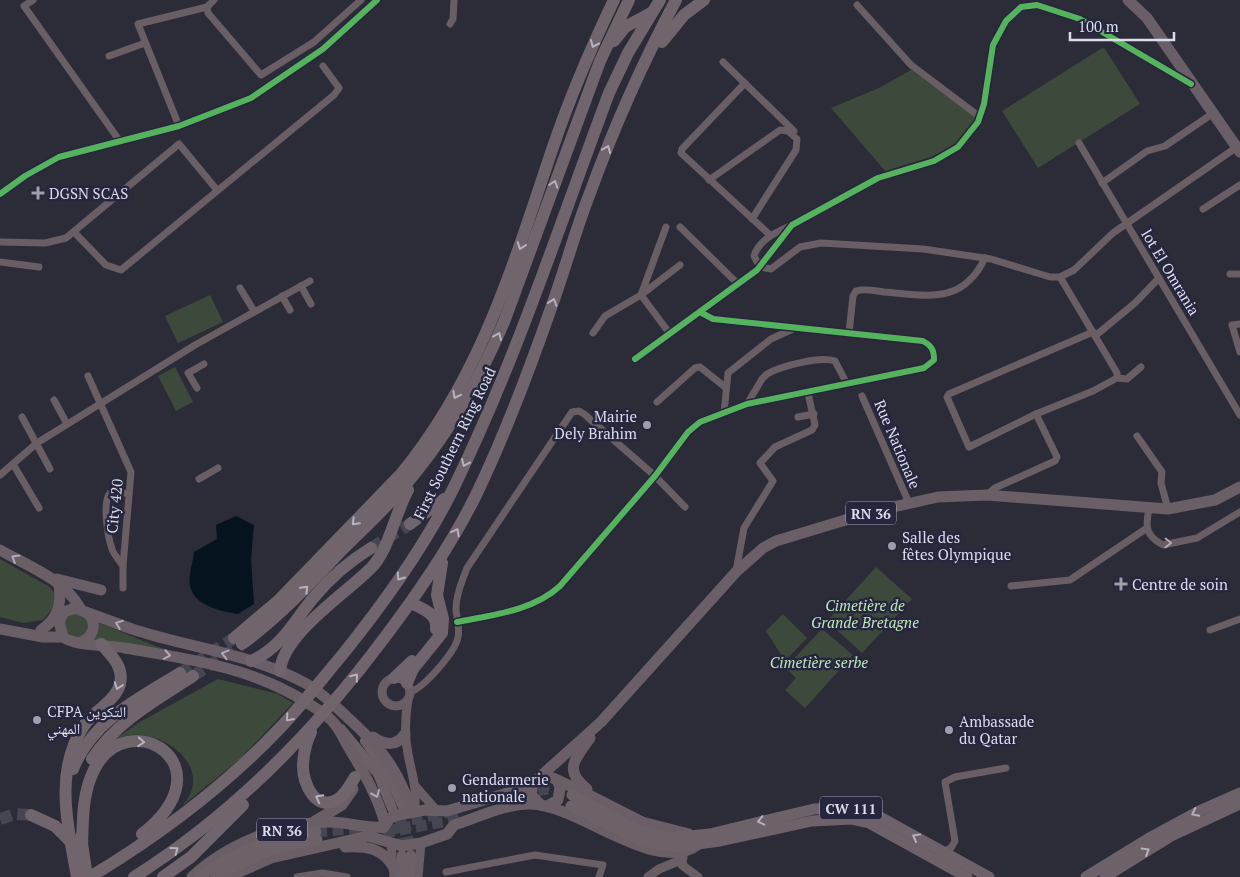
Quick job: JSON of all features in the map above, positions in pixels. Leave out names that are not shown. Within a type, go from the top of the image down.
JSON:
[{"type":"highway","points":[[614,0],[563,118],[526,232],[495,313],[450,405],[419,452],[363,514],[238,641],[294,600],[400,491],[421,466],[463,405],[495,343],[600,61],[629,0]]},
{"type":"highway","points":[[648,18],[651,0]]},
{"type":"highway","name":"First Southern Ring Road","points":[[89,877],[145,842],[206,794],[281,727],[360,632],[409,565],[452,490],[512,359],[609,93],[648,18],[660,0]]},
{"type":"highway","points":[[600,61],[625,27],[676,0]]},
{"type":"highway","points":[[134,877],[222,814],[250,791],[312,728],[359,672],[411,603],[444,554],[476,495],[498,445],[551,308],[589,194],[640,72],[676,0]]},
{"type":"highway","points":[[640,72],[674,26],[704,0]]},
{"type":"highway","points":[[280,671],[285,652],[318,615],[376,562],[399,507],[421,466]]},
{"type":"highway","points":[[410,524],[438,505],[452,490]]},
{"type":"highway","points":[[251,661],[279,644],[302,612],[330,579],[371,548]]},
{"type":"highway","points":[[408,691],[413,669],[442,633],[443,619],[438,607],[437,590],[444,554]]},
{"type":"highway","points":[[394,678],[407,667],[436,630],[436,622],[433,615],[411,603]]},
{"type":"highway","points":[[89,877],[75,846],[66,808],[65,780],[72,750],[84,726],[115,693],[120,684],[119,667],[101,644]]},
{"type":"highway","points":[[66,808],[68,785],[79,754],[100,727],[134,701],[180,672]]},
{"type":"highway","points":[[77,877],[75,846],[77,797],[80,783],[88,766],[109,737],[129,718],[193,676]]},
{"type":"highway","points":[[312,728],[304,752],[303,768],[306,783],[312,796],[322,802],[333,802],[343,796],[355,777]]},
{"type":"highway","points":[[75,846],[82,822],[86,791],[93,771],[102,757],[117,747],[135,742],[149,743],[170,755],[175,764],[178,778],[172,803],[150,828],[120,852],[107,867]]},
{"type":"highway","points":[[163,877],[201,848],[267,780],[280,761]]},
{"type":"highway","points":[[1086,877],[1150,837],[1240,794]]},
{"type":"highway","name":"CW 111","points":[[569,804],[639,831],[669,838],[698,840],[812,821],[851,819],[869,824],[967,877]]},
{"type":"highway","points":[[1105,877],[1171,836],[1240,804]]},
{"type":"highway","name":"CW 111","points":[[698,840],[814,809],[850,808],[871,812],[989,877]]},
{"type":"highway","points":[[31,815],[51,823],[75,846]]},
{"type":"highway","points":[[200,877],[231,858],[275,839],[317,835]]},
{"type":"highway","points":[[216,877],[263,854],[317,835]]},
{"type":"main road","points":[[1128,0],[1147,18],[1238,150]]},
{"type":"main road","name":"RN 36","points":[[543,776],[601,722],[736,572],[763,548],[776,542],[875,511],[938,497],[987,495],[1168,509],[1215,500],[1240,487]]},
{"type":"main road","points":[[0,550],[43,574],[70,593],[94,623],[94,628],[88,638],[78,643]]},
{"type":"main road","points":[[43,574],[72,584],[101,590]]},
{"type":"main road","points":[[41,630],[52,621],[60,606],[59,585]]},
{"type":"main road","points":[[345,716],[381,761],[395,786],[397,806],[372,766],[345,732],[282,688],[222,667],[101,644],[67,641],[61,632],[64,612],[74,608],[84,610],[135,630],[251,661],[280,671],[327,698],[367,734],[382,742],[392,744],[399,742],[405,730]]},
{"type":"main road","points":[[0,623],[61,632]]},
{"type":"main road","points":[[0,629],[42,637],[61,632]]},
{"type":"main road","points":[[333,722],[370,783],[388,842],[402,846],[421,843],[517,805],[569,804],[638,848],[683,856],[698,840],[642,822],[548,776],[543,776],[536,780],[531,786],[441,810],[398,815],[384,825]]},
{"type":"main road","points":[[601,722],[578,754],[573,772],[578,782],[604,803]]},
{"type":"main road","points":[[367,734],[396,772],[413,812]]},
{"type":"main road","name":"RN 36","points":[[557,781],[567,758],[582,738]]},
{"type":"main road","points":[[350,750],[355,777],[350,794],[317,835],[377,849],[384,853],[397,874]]},
{"type":"main road","points":[[544,805],[558,800],[560,794],[557,781]]},
{"type":"main road","points":[[531,786],[531,795],[544,805]]},
{"type":"main road","points":[[450,830],[528,810],[569,804]]},
{"type":"main road","points":[[441,810],[453,818],[450,830]]},
{"type":"main road","name":"RN 36","points":[[228,877],[317,835],[331,822],[366,828],[384,825]]},
{"type":"main road","name":"RN 36","points":[[192,877],[240,845],[277,831],[317,835],[368,836],[388,842]]},
{"type":"main road","points":[[397,874],[406,855],[410,877]]},
{"type":"street","points":[[34,0],[24,6],[119,140]]},
{"type":"street","points":[[179,126],[138,24],[207,7],[214,0]]},
{"type":"street","points":[[207,7],[208,13],[261,75],[314,42],[361,0]]},
{"type":"street","points":[[0,194],[59,156],[179,126],[251,98],[323,49],[377,0]]},
{"type":"street","points":[[450,24],[453,19],[454,0]]},
{"type":"street","points":[[760,267],[754,253],[770,235],[878,178],[934,161],[949,153],[968,137],[980,117],[984,104],[993,46],[1009,17],[1021,7],[1035,2],[1080,19],[1112,36],[1191,84]]},
{"type":"street","points":[[857,5],[911,65],[980,117]]},
{"type":"street","points":[[109,56],[145,43]]},
{"type":"street","points":[[723,62],[794,131]]},
{"type":"street","points":[[74,232],[106,265],[120,270],[334,95],[339,88],[323,66]]},
{"type":"street","points":[[744,83],[682,148],[681,153],[770,235]]},
{"type":"street","points":[[1102,183],[1147,151],[1165,146],[1212,114]]},
{"type":"street","points":[[709,180],[780,130],[788,131],[797,139],[796,150],[752,219]]},
{"type":"street","name":"lot El Omrania","points":[[1079,143],[1125,224],[1240,415]]},
{"type":"street","points":[[0,242],[56,242],[74,232],[179,144],[217,190]]},
{"type":"street","points":[[760,267],[771,269],[800,247],[811,243],[923,249],[985,258],[1050,277],[1060,277],[1074,270],[1096,247],[1125,224],[1238,150]]},
{"type":"street","points":[[1203,209],[1240,185]]},
{"type":"street","points":[[636,359],[760,267],[792,225]]},
{"type":"street","points":[[641,295],[666,227]]},
{"type":"street","points":[[680,227],[738,284]]},
{"type":"street","points":[[849,333],[852,296],[856,291],[946,295],[964,284],[979,270],[985,258]]},
{"type":"street","points":[[0,262],[39,267]]},
{"type":"street","points":[[593,333],[605,316],[641,295],[680,265]]},
{"type":"street","points":[[1230,274],[1240,274]]},
{"type":"street","points":[[1060,277],[1117,373],[1117,378]]},
{"type":"street","points":[[1142,367],[1127,379],[1117,378],[1093,391],[1036,414],[969,447],[947,397],[949,394],[1094,334],[1135,303],[1158,278]]},
{"type":"street","points":[[0,475],[37,442],[254,311],[310,281]]},
{"type":"street","points":[[301,286],[311,304]]},
{"type":"street","points":[[240,288],[254,311]]},
{"type":"street","points":[[641,295],[670,334]]},
{"type":"street","points":[[282,296],[290,310]]},
{"type":"street","points":[[457,622],[524,606],[548,597],[560,586],[655,476],[694,426],[747,404],[924,368],[934,360],[934,353],[930,345],[923,341],[713,319],[700,312]]},
{"type":"street","points":[[1240,324],[1232,325],[1240,352]]},
{"type":"street","points":[[724,413],[725,387],[728,373],[771,339],[795,328]]},
{"type":"street","points":[[747,404],[767,374],[818,359],[828,359],[835,362],[847,384]]},
{"type":"street","points":[[197,388],[188,373],[204,364]]},
{"type":"street","points":[[657,402],[695,368],[700,367],[725,387]]},
{"type":"street","name":"City 420","points":[[88,376],[130,464],[132,480],[129,493],[123,588]]},
{"type":"street","points":[[736,572],[744,528],[774,482],[760,463],[775,447],[812,430],[816,425],[808,393]]},
{"type":"street","name":"Rue Nationale","points":[[862,396],[909,503]]},
{"type":"street","points":[[54,400],[67,424]]},
{"type":"street","points":[[392,706],[399,706],[408,691],[423,685],[454,647],[458,637],[458,591],[467,568],[572,412],[582,412],[655,476],[685,506]]},
{"type":"street","points":[[798,417],[814,414]]},
{"type":"street","points":[[987,495],[995,488],[1055,460],[1057,457],[1036,414]]},
{"type":"street","points":[[22,417],[50,469]]},
{"type":"street","points":[[1137,436],[1162,472],[1161,483],[1168,509]]},
{"type":"street","points":[[13,464],[39,508]]},
{"type":"street","points":[[199,479],[218,468]]},
{"type":"street","points":[[123,566],[112,550],[106,499],[110,493],[129,493]]},
{"type":"street","points":[[1149,509],[1148,528],[1151,539],[1163,545],[1176,544],[1198,538],[1240,512]]},
{"type":"street","points":[[1011,586],[1070,580],[1148,528]]},
{"type":"street","points":[[1210,630],[1240,619]]},
{"type":"street","points":[[405,730],[392,706],[384,700],[382,690],[387,681],[394,678],[408,691]]},
{"type":"street","points":[[408,691],[405,730],[416,787],[413,812]]},
{"type":"street","points":[[944,852],[953,846],[955,841],[945,782],[954,777],[1006,768]]},
{"type":"street","points":[[416,787],[441,810]]},
{"type":"street","points":[[388,842],[397,874]]},
{"type":"street","points":[[418,877],[421,843]]},
{"type":"street","points":[[446,872],[535,855],[603,865],[599,877]]},
{"type":"street","points":[[648,877],[683,856]]},
{"type":"street","points":[[683,856],[682,865],[698,877]]},
{"type":"street","points":[[297,877],[334,874],[347,877]]},
{"type":"green space","points":[[1102,48],[1105,49],[1140,104],[1038,168],[1002,111]]},
{"type":"green space","points":[[911,70],[977,118],[967,132],[947,150],[886,172],[831,108],[879,88]]},
{"type":"green space","points":[[210,295],[223,322],[178,343],[165,316]]},
{"type":"green space","points":[[175,367],[193,402],[176,411],[158,376]]},
{"type":"green space","points":[[0,559],[48,586],[57,595],[55,606],[43,620],[23,623],[0,617]]},
{"type":"green space","name":"Cimetière de Grande Bretagne","points":[[876,567],[912,599],[862,653],[827,621]]},
{"type":"green space","points":[[76,613],[84,617],[88,625],[84,633],[76,637],[68,633],[64,625],[68,617]]},
{"type":"green space","points":[[783,614],[807,638],[785,661],[766,631]]},
{"type":"green space","points":[[97,622],[158,647],[226,666],[91,639]]},
{"type":"green space","name":"Cimetière serbe","points":[[822,629],[853,655],[805,708],[785,690],[796,678],[785,668]]},
{"type":"green space","points":[[218,679],[278,694],[293,703],[240,759],[183,805],[190,794],[193,780],[191,768],[185,758],[176,750],[166,743],[142,735],[131,735],[121,738],[106,746],[138,723]]},
{"type":"water","points":[[236,516],[254,525],[251,559],[254,604],[238,614],[216,609],[202,603],[192,592],[190,585],[194,552],[217,539],[216,525]]},
{"type":"tunnel","points":[[371,548],[410,524]]},
{"type":"tunnel","points":[[180,673],[234,638]]},
{"type":"tunnel","points":[[193,676],[242,644]]},
{"type":"tunnel","points":[[522,793],[548,789],[572,795]]},
{"type":"tunnel","points":[[402,807],[411,852]]},
{"type":"tunnel","points":[[393,809],[401,851]]},
{"type":"tunnel","points":[[379,826],[449,812]]},
{"type":"tunnel","points":[[0,819],[15,814],[31,815]]},
{"type":"tunnel","points":[[367,836],[464,818]]},
{"type":"tunnel","points":[[316,832],[361,828]]},
{"type":"cycle path","points":[[0,194],[25,176],[59,157],[179,126],[251,98],[323,49],[377,0]]},
{"type":"cycle path","points":[[635,359],[757,270],[792,225],[878,178],[934,161],[958,147],[978,122],[984,104],[993,45],[1006,21],[1021,7],[1037,5],[1080,19],[1191,84]]},
{"type":"cycle path","points":[[457,622],[525,607],[560,586],[655,476],[688,432],[700,422],[747,404],[924,368],[934,360],[932,349],[923,341],[713,319],[700,312]]},
{"type":"place","name":"DGSN SCAS","points":[[38,193]]},
{"type":"place","name":"Mairie Dely Brahim","points":[[647,425]]},
{"type":"place","name":"Salle des fêtes Olympique","points":[[892,546]]},
{"type":"place","name":"Centre de soin","points":[[1121,584]]},
{"type":"place","name":"CFPA التكوين المهني","points":[[37,720]]},
{"type":"place","name":"Ambassade du Qatar","points":[[949,730]]},
{"type":"place","name":"Gendarmerie nationale","points":[[452,788]]}]
